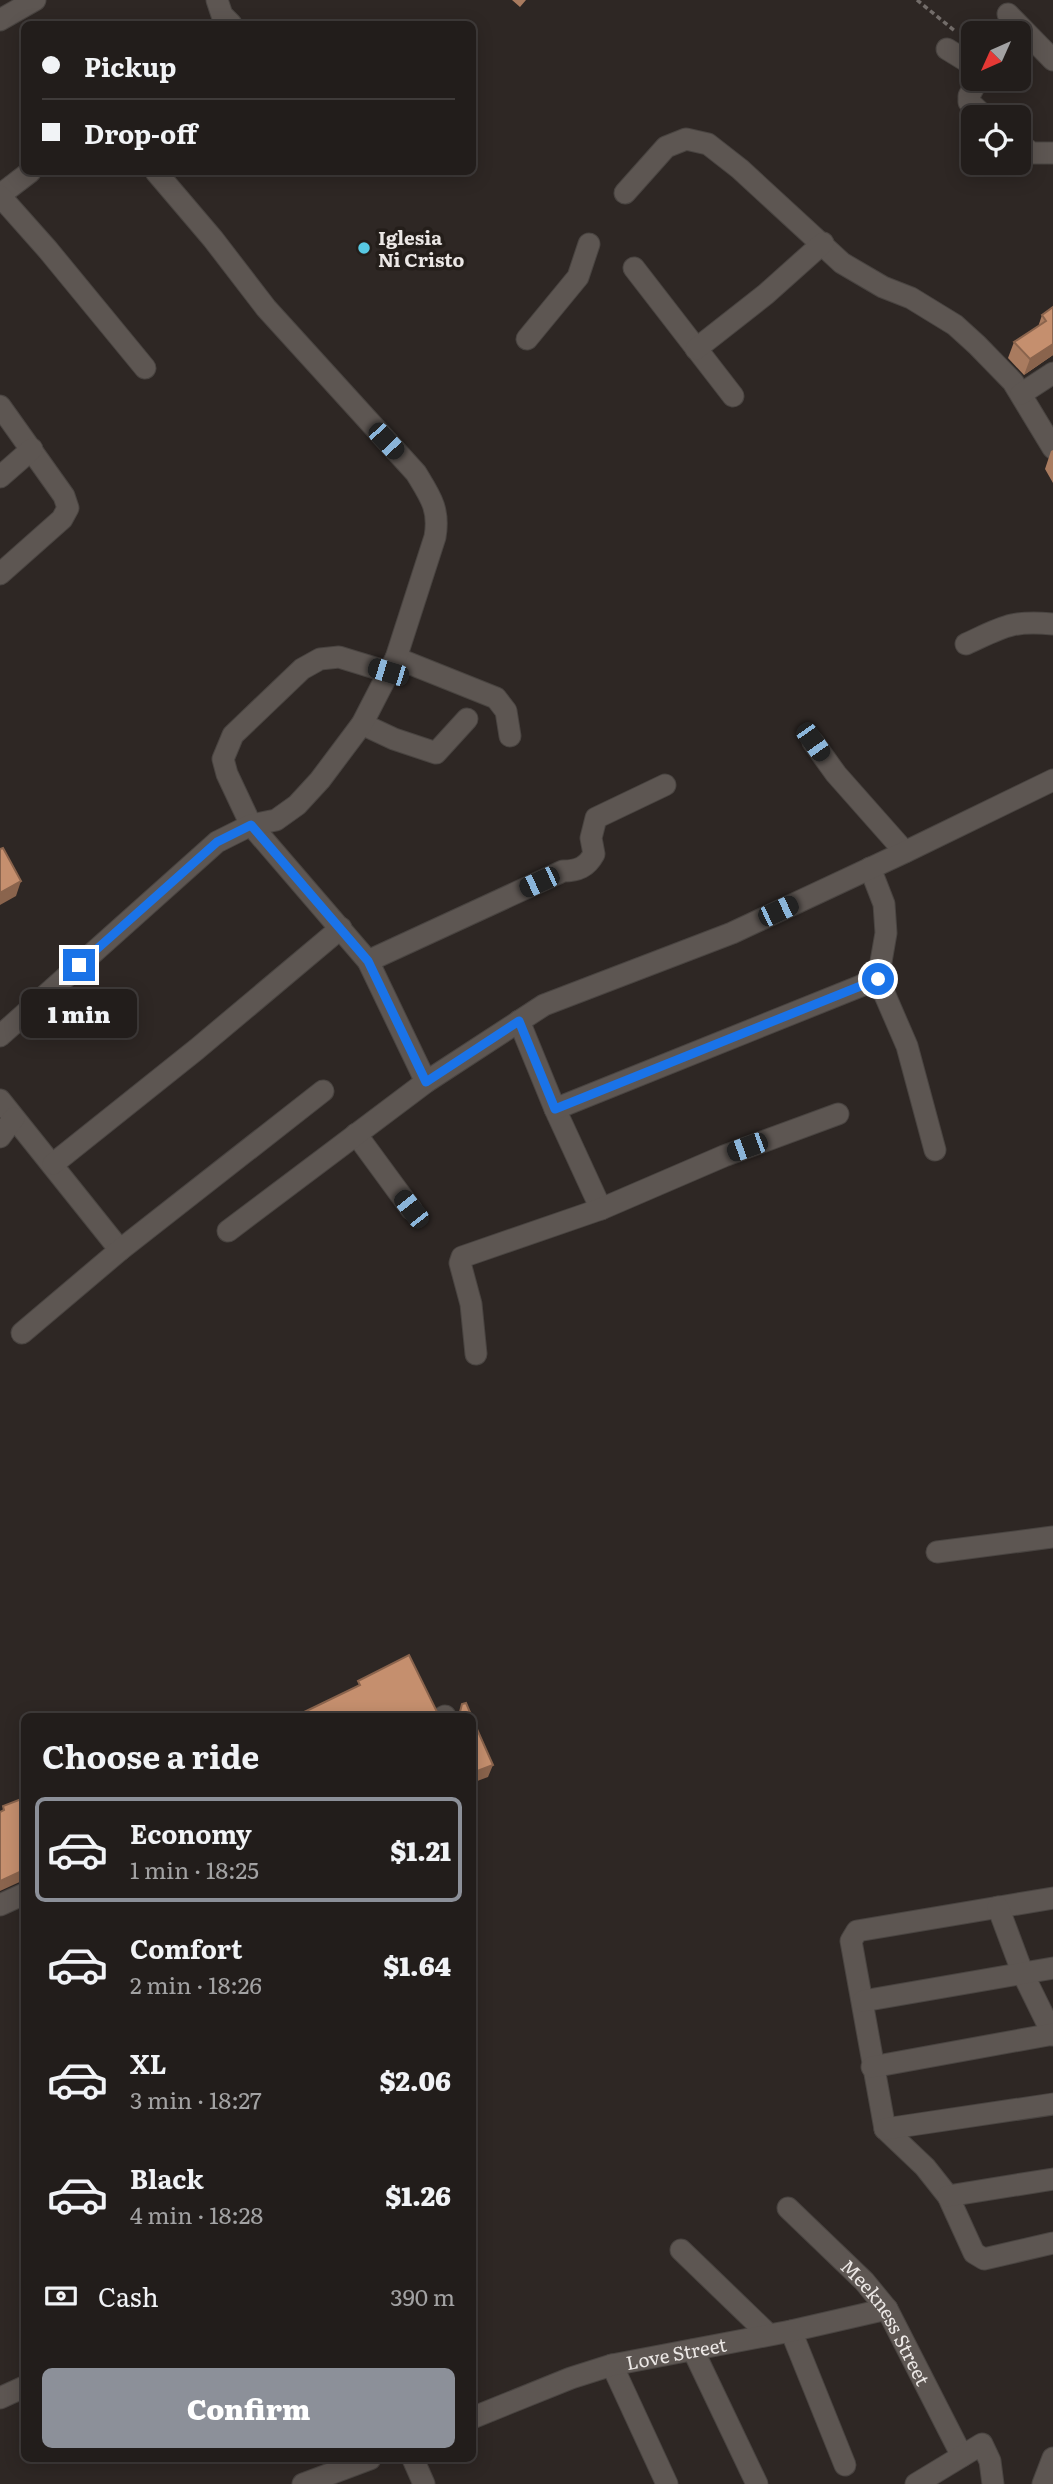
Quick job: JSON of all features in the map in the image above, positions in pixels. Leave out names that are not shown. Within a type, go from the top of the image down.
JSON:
[{"type":"street","points":[[0,20],[35,0]]},
{"type":"street","points":[[1012,8],[1053,60]]},
{"type":"street","points":[[955,43],[961,50]]},
{"type":"street","points":[[625,193],[666,147],[686,139],[708,144],[740,169],[842,263],[866,279],[911,298],[954,325],[977,345],[1013,382],[1053,448]]},
{"type":"street","points":[[1031,152],[1053,153]]},
{"type":"street","points":[[26,175],[0,195],[145,368]]},
{"type":"street","points":[[0,1036],[217,842],[251,825],[276,820],[297,805],[320,780],[362,724],[392,665],[435,537],[438,520],[430,495],[416,473],[266,308],[213,239],[159,175]]},
{"type":"street","points":[[696,349],[766,295],[823,243]]},
{"type":"street","points":[[527,339],[578,277],[589,244]]},
{"type":"street","points":[[634,268],[733,396]]},
{"type":"street","points":[[1021,394],[1053,373]]},
{"type":"street","points":[[0,406],[64,496],[68,508],[62,519],[0,575]]},
{"type":"street","points":[[0,477],[32,449]]},
{"type":"street","points":[[966,644],[1011,624],[1053,624]]},
{"type":"street","points":[[426,1082],[368,961],[251,825],[227,774],[223,759],[233,735],[302,669],[320,659],[339,657],[392,665],[496,698],[506,711],[510,736]]},
{"type":"street","points":[[362,724],[394,739],[436,753],[467,719]]},
{"type":"street","points":[[813,742],[836,774],[905,852]]},
{"type":"street","points":[[228,1231],[426,1082],[544,1005],[732,933],[1053,780]]},
{"type":"street","points":[[368,961],[563,871],[575,871],[587,865],[594,854],[591,838],[596,818],[666,785]]},
{"type":"street","points":[[870,868],[884,904],[886,933],[878,979],[907,1046],[935,1150]]},
{"type":"street","points":[[53,1164],[197,1049],[341,928]]},
{"type":"street","points":[[555,1109],[878,979]]},
{"type":"street","points":[[519,1021],[555,1109],[601,1209]]},
{"type":"street","points":[[22,1333],[120,1250],[323,1091]]},
{"type":"street","points":[[0,1100],[120,1250]]},
{"type":"street","points":[[476,1354],[471,1304],[460,1263],[462,1257],[601,1209],[724,1156],[838,1114]]},
{"type":"street","points":[[0,1136],[14,1118]]},
{"type":"street","points":[[356,1134],[411,1209]]},
{"type":"street","points":[[937,1552],[1053,1537]]},
{"type":"street","points":[[0,1905],[21,1895]]},
{"type":"street","points":[[1053,1898],[857,1931],[851,1941],[872,2067],[886,2129],[925,2167],[948,2196],[974,2253],[984,2259],[1053,2243]]},
{"type":"street","points":[[872,2067],[1053,2034],[1023,1973],[998,1908]]},
{"type":"street","points":[[863,2001],[1053,1968]]},
{"type":"street","points":[[886,2129],[1053,2104]]},
{"type":"street","points":[[948,2196],[1053,2179]]},
{"type":"street","name":"Meekness Street","points":[[788,2207],[864,2281],[887,2309],[962,2456]]},
{"type":"street","points":[[681,2250],[768,2334]]},
{"type":"street","name":"Love Street","points":[[476,2416],[571,2378],[612,2365],[791,2331],[887,2309]]},
{"type":"street","points":[[791,2331],[845,2465]]},
{"type":"street","points":[[693,2350],[757,2484]]},
{"type":"street","points":[[612,2365],[667,2484]]},
{"type":"street","points":[[0,2398],[21,2388]]},
{"type":"street","points":[[916,2484],[982,2444],[990,2461],[993,2484]]},
{"type":"street","points":[[303,2484],[362,2462]]},
{"type":"street","points":[[414,2462],[424,2484]]},
{"type":"path","points":[[917,0],[955,43]]},
{"type":"building","points":[[1053,307],[1053,344],[1030,359],[1014,342],[1046,321],[1042,315]]},
{"type":"building","points":[[3,848],[21,881],[0,893],[0,849]]},
{"type":"building","points":[[409,1655],[438,1713],[302,1713],[360,1685],[358,1681]]},
{"type":"building","points":[[466,1703],[470,1713],[459,1713],[462,1704]]},
{"type":"building","points":[[476,1727],[493,1765],[476,1771]]},
{"type":"building","points":[[21,1799],[21,1871],[0,1881],[0,1812],[4,1810],[3,1806]]},
{"type":"place","name":"Iglesia Ni Cristo","points":[[364,248]]},
{"type":"route","points":[[79,965],[217,842],[251,825],[368,961],[426,1082],[519,1021],[555,1109],[878,979]]}]
